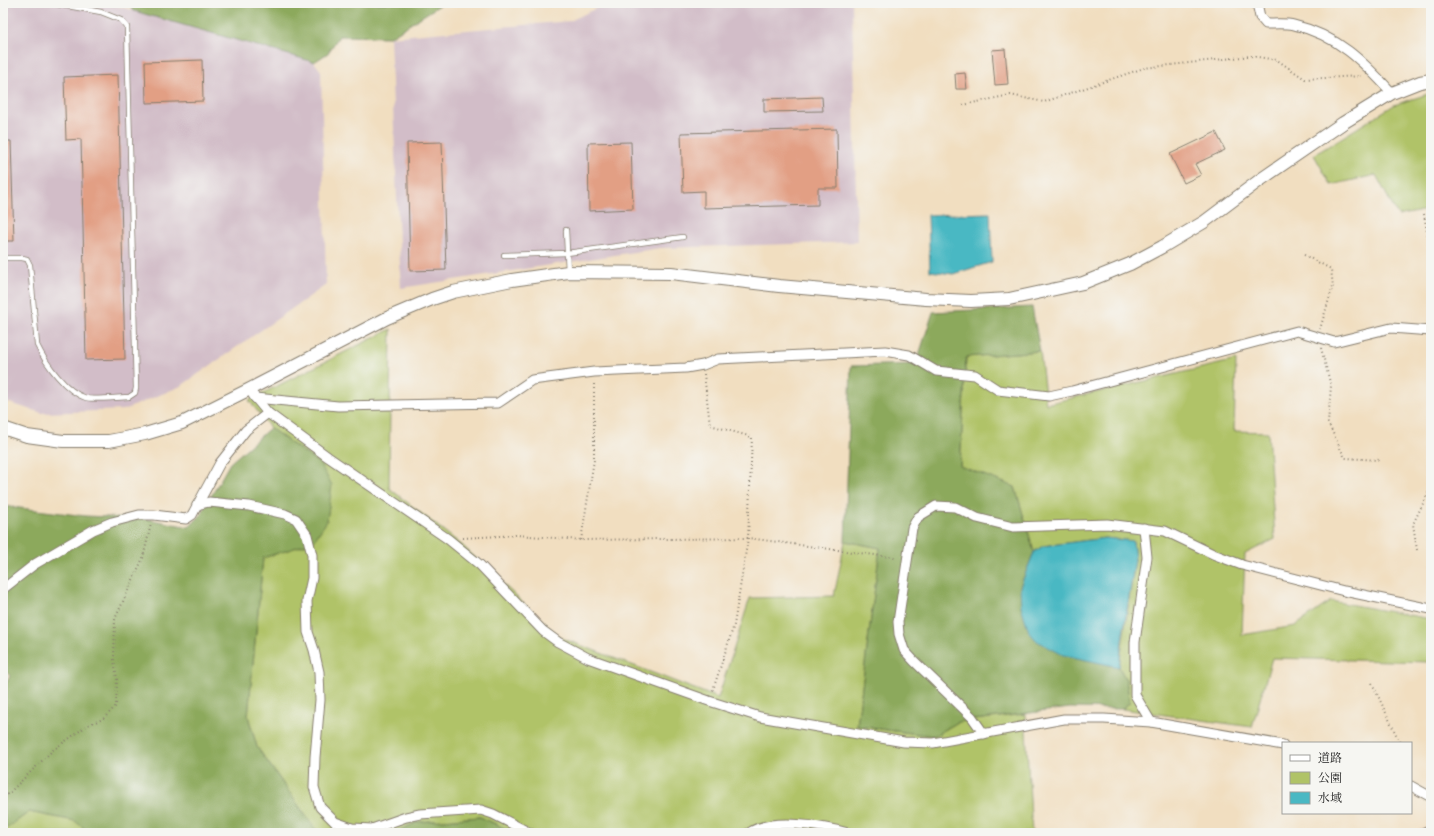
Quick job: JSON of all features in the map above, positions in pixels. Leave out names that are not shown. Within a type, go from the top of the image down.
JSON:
[{"type":"street","points":[[1257,3],[1260,17],[1266,24],[1294,25],[1330,38],[1352,52],[1392,93]]},
{"type":"street","points":[[3,428],[27,436],[63,441],[109,441],[145,434],[182,423],[252,394],[387,318],[432,299],[453,292],[512,280],[568,272],[671,273],[779,286],[926,299],[971,301],[1009,299],[1083,283],[1130,264],[1162,247],[1204,222],[1260,180],[1343,123],[1392,93],[1431,80]]},
{"type":"street","points":[[252,394],[338,406],[498,403],[532,380],[594,372],[686,368],[703,365],[718,360],[885,351],[909,355],[936,372],[975,375],[998,390],[1049,396],[1297,331],[1334,342],[1391,328],[1431,331]]},
{"type":"street","points":[[252,394],[268,413],[328,457],[448,538],[480,565],[543,631],[558,642],[588,658],[709,701],[760,717],[904,742],[933,743],[1064,719],[1104,719],[1150,722],[1282,745]]},
{"type":"street","points":[[3,589],[35,564],[93,530],[112,522],[139,515],[154,515],[186,519],[192,515],[220,463],[246,430],[268,413]]},
{"type":"street","points":[[197,505],[209,502],[249,506],[285,514],[296,519],[307,535],[312,556],[312,578],[307,601],[308,632],[319,672],[320,700],[314,786],[320,807],[335,822],[352,828],[372,829],[406,817],[420,814],[482,810],[530,833]]},
{"type":"street","points":[[984,734],[972,717],[904,650],[899,634],[898,622],[912,528],[918,517],[936,506],[955,507],[977,518],[1013,527],[1107,524],[1165,531],[1213,554],[1242,565],[1344,591],[1431,609]]},
{"type":"street","points":[[1144,528],[1147,557],[1135,642],[1135,695],[1150,722]]},
{"type":"street","points":[[1412,787],[1431,797]]},
{"type":"street","points":[[749,833],[756,828],[780,824],[833,829],[848,833]]},
{"type":"street","points":[[1423,833],[1431,829]]},
{"type":"lane","points":[[3,258],[27,259],[30,265],[37,345],[42,356],[69,389],[87,399],[129,397],[134,393],[136,388],[127,27],[121,20],[101,12],[51,3]]},
{"type":"lane","points":[[566,230],[568,272]]},
{"type":"lane","points":[[504,255],[567,253],[683,237]]},
{"type":"path","points":[[963,105],[1010,95],[1044,102],[1144,68],[1251,56],[1277,60],[1305,79],[1376,75]]},
{"type":"path","points":[[1424,214],[1431,255]]},
{"type":"path","points":[[1304,255],[1331,269],[1333,286],[1318,337],[1331,386],[1328,423],[1345,458],[1380,460]]},
{"type":"path","points":[[703,365],[710,425],[752,437],[748,538],[734,625],[709,701]]},
{"type":"path","points":[[581,540],[594,460],[594,372]]},
{"type":"path","points":[[1417,550],[1413,524],[1431,487]]},
{"type":"path","points":[[3,796],[8,794],[53,750],[88,726],[103,719],[116,706],[117,679],[114,660],[115,619],[143,558],[154,515]]},
{"type":"path","points":[[448,538],[517,535],[581,540],[748,538],[898,558],[909,552]]},
{"type":"path","points":[[1372,683],[1400,742]]},
{"type":"shaded area","points":[[3,3],[107,3],[314,62],[321,71],[326,285],[181,386],[124,410],[42,413],[3,401]]},
{"type":"shaded area","points":[[607,3],[852,3],[857,242],[660,248],[401,288],[390,37],[570,21]]},
{"type":"green space","points":[[127,3],[443,3],[390,37],[339,36],[328,53],[314,62],[134,11]]},
{"type":"green space","points":[[1431,93],[1431,209],[1398,216],[1376,175],[1331,185],[1314,155],[1394,105]]},
{"type":"green space","points":[[1032,307],[1040,351],[966,357],[960,466],[1015,487],[1034,552],[1020,587],[1063,654],[1119,667],[1126,680],[1130,702],[1122,709],[1070,708],[958,722],[934,736],[857,726],[880,548],[845,541],[851,366],[916,364],[933,312]]},
{"type":"green space","points":[[391,329],[389,488],[463,546],[559,637],[718,698],[750,598],[834,596],[845,541],[880,548],[857,726],[934,736],[958,722],[1025,714],[1032,833],[515,833],[480,817],[418,822],[393,833],[318,833],[257,747],[248,716],[263,558],[313,542],[320,464],[270,428],[249,400]]},
{"type":"green space","points":[[1040,351],[1046,404],[1236,360],[1234,431],[1268,432],[1275,539],[1245,554],[1242,635],[1295,626],[1331,601],[1431,619],[1431,662],[1272,658],[1252,727],[1122,709],[1130,702],[1126,680],[1119,667],[1135,560],[1133,541],[1105,538],[1043,546],[1034,552],[1015,487],[960,467],[966,357]]},
{"type":"green space","points":[[270,428],[320,464],[332,485],[327,521],[313,542],[263,558],[248,716],[257,747],[318,833],[90,833],[75,821],[29,812],[3,831],[3,689],[10,676],[3,668],[3,506],[86,516],[147,519],[189,527],[200,516],[230,463]]},
{"type":"green space","points":[[29,812],[76,821],[90,833],[3,833],[3,831]]},
{"type":"green space","points":[[480,817],[515,833],[393,833],[418,822]]},
{"type":"water","points":[[990,213],[992,262],[953,274],[930,271],[928,215]]},
{"type":"water","points":[[1105,538],[1133,541],[1135,560],[1119,667],[1063,655],[1037,641],[1029,632],[1021,606],[1020,587],[1034,552],[1043,546]]},
{"type":"building","points":[[1005,49],[1008,84],[995,85],[992,50]]},
{"type":"building","points":[[202,60],[203,101],[146,103],[145,62]]},
{"type":"building","points":[[965,73],[967,89],[956,89],[955,74]]},
{"type":"building","points":[[118,75],[125,359],[86,360],[81,139],[66,140],[64,77]]},
{"type":"building","points":[[822,97],[823,111],[764,112],[764,99]]},
{"type":"building","points":[[837,129],[838,188],[818,188],[818,205],[704,208],[704,191],[683,192],[681,133]]},
{"type":"building","points":[[1216,132],[1225,150],[1195,164],[1201,175],[1184,183],[1170,154]]},
{"type":"building","points":[[3,141],[11,141],[14,241],[3,241]]},
{"type":"building","points":[[442,142],[446,270],[410,271],[407,143]]},
{"type":"building","points":[[631,142],[633,209],[589,211],[588,143]]}]
